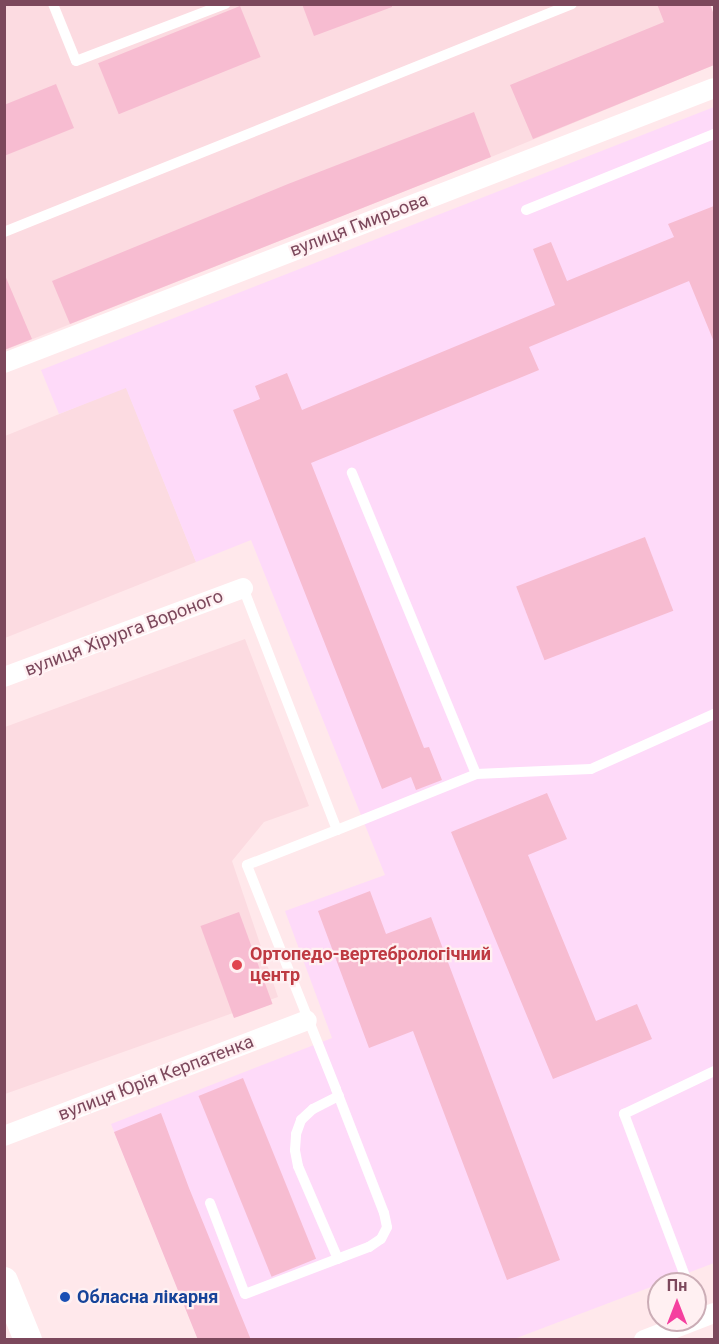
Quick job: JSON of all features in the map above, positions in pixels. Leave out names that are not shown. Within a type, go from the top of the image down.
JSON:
[{"type":"street","name":"вулиця Гмирьова","points":[[4,363],[714,88]]},
{"type":"street","name":"вулиця Хірурга Вороного","points":[[4,677],[243,588]]},
{"type":"street","name":"вулиця Юрія Керпатенка","points":[[4,1136],[307,1020]]},
{"type":"street","points":[[4,1281],[28,1340]]},
{"type":"street","points":[[644,1340],[660,1332]]},
{"type":"lane","points":[[53,4],[76,61],[225,4]]},
{"type":"lane","points":[[4,232],[572,4]]},
{"type":"lane","points":[[526,210],[714,134]]},
{"type":"lane","points":[[352,473],[476,774]]},
{"type":"lane","points":[[243,588],[337,830]]},
{"type":"lane","points":[[210,1203],[245,1294],[369,1247],[381,1239],[387,1227],[384,1213],[339,1096],[247,865],[476,774],[591,769],[714,714]]},
{"type":"lane","points":[[683,1272],[624,1114],[714,1071]]},
{"type":"lane","points":[[338,1259],[298,1166],[295,1150],[296,1134],[301,1120],[313,1109],[339,1096]]},
{"type":"shaded area","points":[[5,5],[710,5],[714,15],[714,65],[491,157],[5,350]]},
{"type":"shaded area","points":[[714,107],[714,1263],[690,1272],[647,1272],[647,1288],[514,1339],[198,1339],[111,1124],[332,1038],[285,911],[385,875],[251,540],[196,562],[126,388],[59,414],[41,370]]},
{"type":"shaded area","points":[[126,387],[196,562],[5,638],[5,436]]},
{"type":"shaded area","points":[[245,639],[309,806],[264,822],[232,861],[278,997],[5,1094],[5,727]]},
{"type":"building","points":[[302,4],[392,4],[392,7],[314,36]]},
{"type":"building","points":[[657,4],[710,4],[714,15],[714,65],[533,139],[510,85],[664,22]]},
{"type":"building","points":[[240,6],[261,57],[119,114],[98,63]]},
{"type":"building","points":[[56,84],[74,128],[4,156],[4,105]]},
{"type":"building","points":[[474,112],[491,157],[70,324],[52,281],[288,184]]},
{"type":"building","points":[[714,206],[714,342],[689,281],[529,347],[539,370],[311,463],[424,748],[429,747],[442,780],[416,790],[411,777],[382,789],[233,410],[260,399],[255,386],[287,373],[302,410],[555,305],[533,249],[551,242],[567,281],[674,237],[668,224]]},
{"type":"building","points":[[4,273],[32,339],[4,350]]},
{"type":"building","points":[[645,537],[673,611],[544,660],[516,586]]},
{"type":"building","points":[[547,793],[567,839],[528,855],[596,1021],[637,1004],[652,1039],[553,1079],[451,832]]},
{"type":"building","points":[[370,891],[386,934],[431,917],[560,1260],[507,1280],[413,1031],[369,1048],[318,911]]},
{"type":"building","name":"Ортопедо-вертебрологічний центр","points":[[239,912],[273,1004],[234,1018],[200,926]]},
{"type":"building","points":[[243,1078],[316,1259],[272,1277],[198,1096]]},
{"type":"building","points":[[161,1113],[251,1340],[198,1340],[114,1132]]},
{"type":"place","name":"Ортопедо-вертебрологічний центр","points":[[237,965]]},
{"type":"place","name":"Обласна лікарня","points":[[65,1297]]}]
